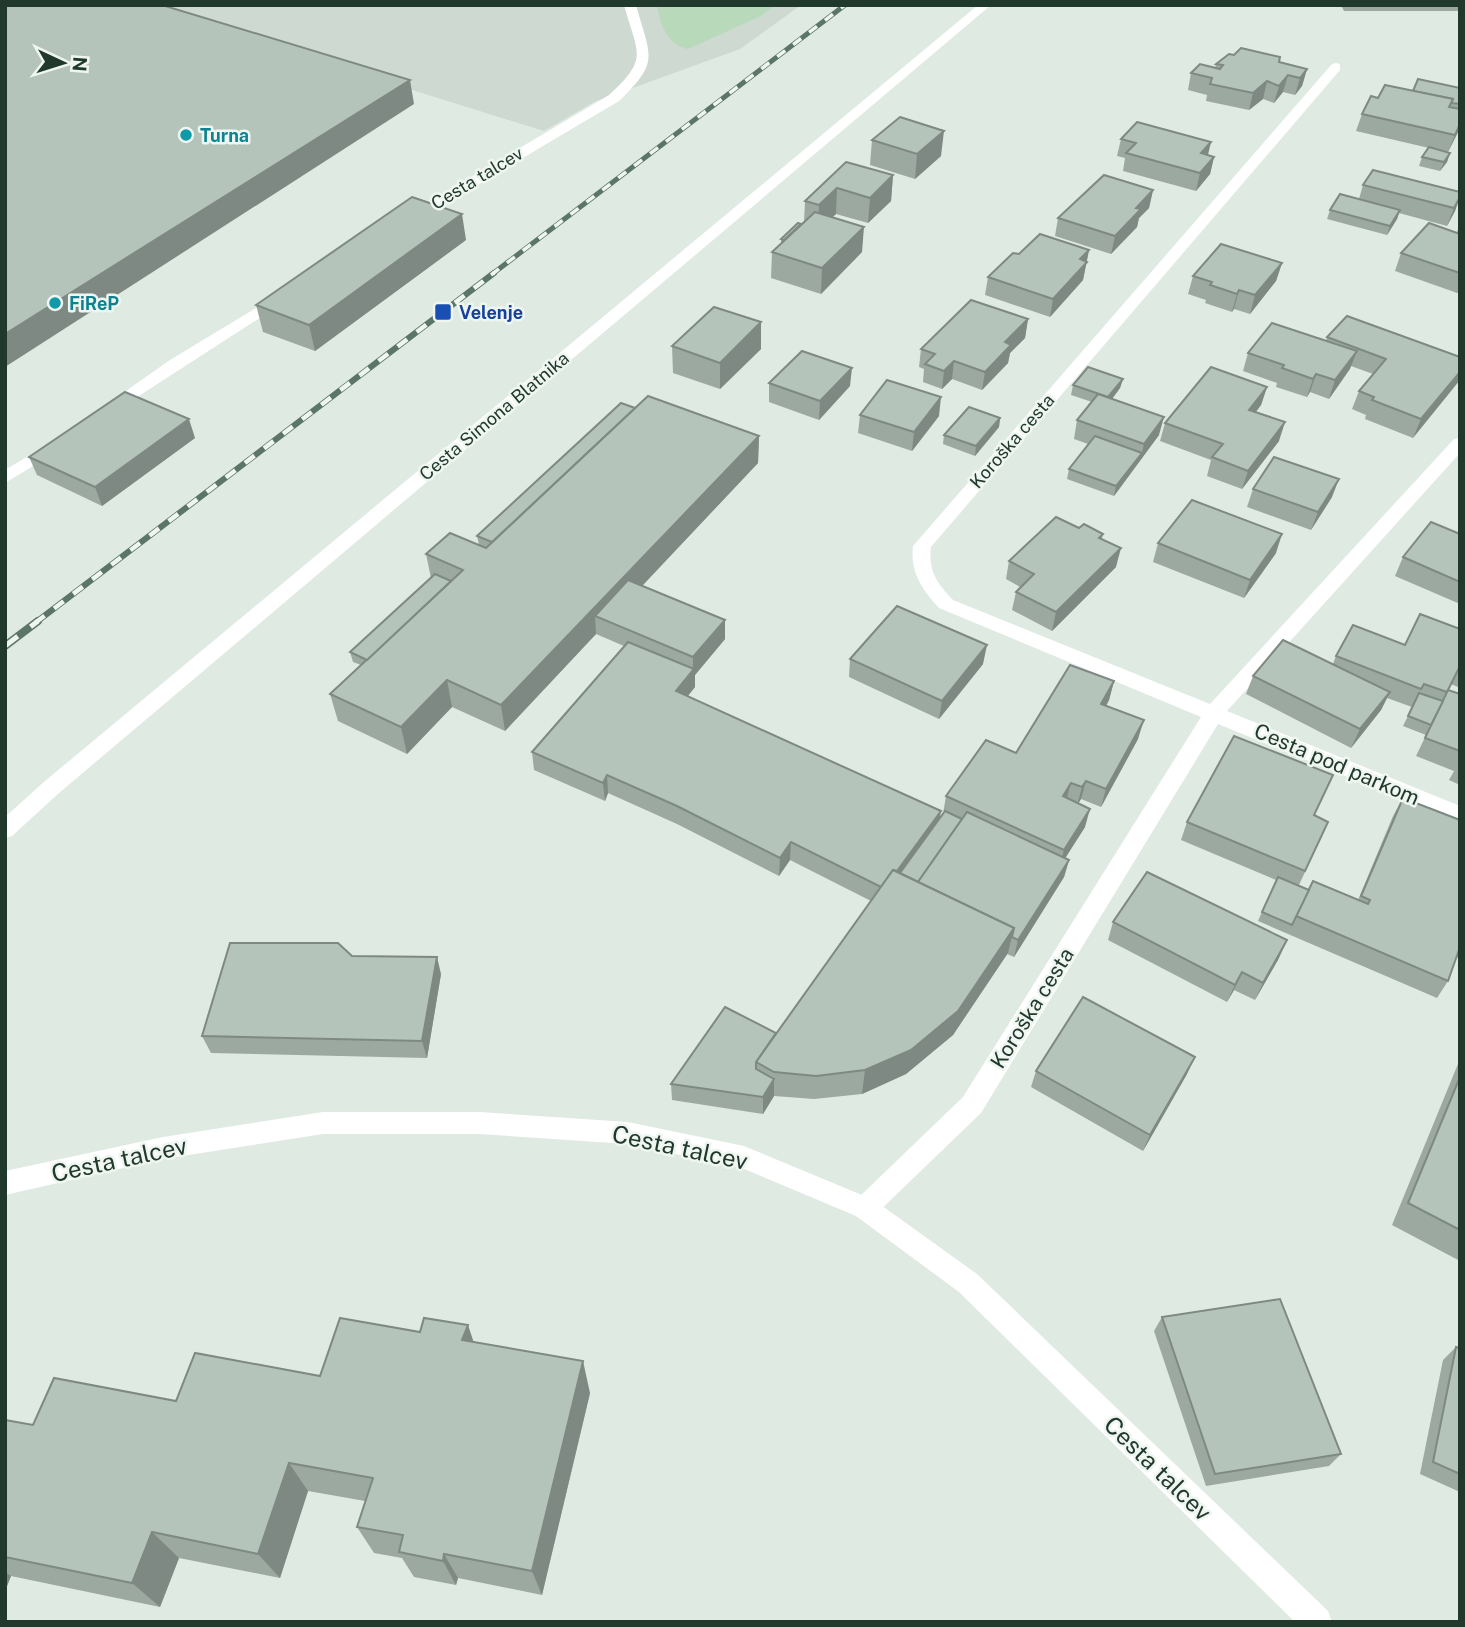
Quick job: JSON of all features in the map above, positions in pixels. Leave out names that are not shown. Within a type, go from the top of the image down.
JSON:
[{"type":"street","name":"Cesta talcev","points":[[402,224],[614,98],[639,76],[645,54],[630,5]]},
{"type":"street","name":"Cesta Simona Blatnika","points":[[5,830],[52,787],[985,5]]},
{"type":"street","name":"Koroška cesta","points":[[1214,713],[946,604],[929,586],[919,566],[920,556],[922,546],[1336,67]]},
{"type":"street","points":[[96,417],[176,363],[295,290]]},
{"type":"street","points":[[5,478],[62,440]]},
{"type":"street","name":"Koroška cesta","points":[[865,1209],[972,1105],[1214,713],[1460,443]]},
{"type":"street","name":"Cesta pod parkom","points":[[1214,713],[1460,815]]},
{"type":"street","name":"Cesta talcev","points":[[5,1183],[163,1148],[323,1123],[480,1123],[628,1133],[744,1157],[865,1209],[968,1283],[1317,1622]]},
{"type":"shaded area","points":[[140,5],[801,5],[740,49],[594,102],[544,131]]},
{"type":"green space","points":[[657,5],[775,5],[761,16],[688,49],[675,43],[666,33]]},
{"type":"building","name":"Turna","points":[[5,5],[162,5],[410,80],[5,334]]},
{"type":"building","points":[[1241,48],[1280,57],[1279,62],[1307,69],[1300,78],[1288,75],[1279,86],[1267,81],[1253,93],[1210,84],[1212,78],[1191,73],[1200,64],[1220,69],[1223,65],[1216,64],[1229,54],[1234,55]]},
{"type":"building","points":[[1418,79],[1460,88],[1460,104],[1451,103],[1453,99],[1413,91]]},
{"type":"building","points":[[1385,85],[1453,99],[1449,107],[1460,109],[1460,124],[1455,135],[1362,114],[1371,96],[1378,98]]},
{"type":"building","points":[[900,117],[944,131],[917,154],[872,140]]},
{"type":"building","points":[[1137,122],[1211,142],[1201,153],[1214,157],[1200,173],[1126,153],[1136,143],[1121,139]]},
{"type":"building","points":[[1429,147],[1450,153],[1444,162],[1422,157]]},
{"type":"building","points":[[846,162],[893,175],[870,198],[837,188],[819,205],[805,201]]},
{"type":"building","points":[[1373,170],[1460,192],[1460,197],[1454,208],[1363,185]]},
{"type":"building","points":[[1104,175],[1153,190],[1136,208],[1141,209],[1115,236],[1058,218]]},
{"type":"building","points":[[1340,194],[1400,210],[1390,226],[1330,210]]},
{"type":"building","points":[[412,197],[462,214],[309,325],[256,305]]},
{"type":"building","points":[[815,212],[864,227],[822,268],[772,252]]},
{"type":"building","points":[[798,223],[801,224],[784,240],[781,239]]},
{"type":"building","points":[[1429,223],[1460,234],[1460,273],[1401,253]]},
{"type":"building","points":[[1040,234],[1089,250],[1080,259],[1087,262],[1053,299],[988,277],[1013,253],[1019,254]]},
{"type":"building","points":[[1221,244],[1282,263],[1255,295],[1239,290],[1237,294],[1193,276]]},
{"type":"building","points":[[971,300],[1028,319],[1005,342],[1011,345],[985,372],[954,361],[944,371],[925,364],[935,354],[921,349]]},
{"type":"building","points":[[714,307],[761,322],[720,363],[672,346]]},
{"type":"building","points":[[1347,316],[1460,357],[1460,372],[1421,419],[1372,400],[1374,397],[1359,391],[1386,359],[1327,337]]},
{"type":"building","points":[[1272,323],[1357,351],[1335,380],[1316,374],[1313,379],[1282,368],[1284,365],[1248,353]]},
{"type":"building","points":[[802,351],[852,368],[820,401],[769,383]]},
{"type":"building","points":[[1088,367],[1123,379],[1108,397],[1073,385]]},
{"type":"building","points":[[1211,367],[1267,387],[1249,410],[1285,422],[1248,471],[1212,457],[1223,444],[1165,423]]},
{"type":"building","points":[[887,380],[941,397],[914,432],[860,415]]},
{"type":"building","points":[[125,392],[189,419],[95,487],[29,457]]},
{"type":"building","points":[[1098,394],[1164,417],[1144,444],[1077,420]]},
{"type":"building","points":[[648,396],[759,436],[501,705],[447,680],[401,727],[330,694],[463,570],[426,554],[450,533],[486,548]]},
{"type":"building","points":[[621,403],[635,408],[492,542],[477,536]]},
{"type":"building","points":[[969,407],[1000,418],[976,446],[944,435]]},
{"type":"building","points":[[1095,436],[1142,453],[1116,486],[1069,469]]},
{"type":"building","points":[[1274,457],[1339,479],[1318,512],[1253,489]]},
{"type":"building","points":[[1192,500],[1282,534],[1250,580],[1158,543]]},
{"type":"building","points":[[1056,517],[1079,528],[1084,524],[1103,534],[1099,538],[1121,548],[1056,612],[1016,592],[1034,574],[1009,561]]},
{"type":"building","points":[[1431,522],[1460,534],[1460,582],[1403,557]]},
{"type":"building","points":[[435,574],[451,581],[367,660],[350,652]]},
{"type":"building","points":[[628,580],[725,620],[693,657],[595,616]]},
{"type":"building","points":[[897,606],[987,645],[942,701],[850,659]]},
{"type":"building","points":[[1420,614],[1460,629],[1460,666],[1447,692],[1424,684],[1421,689],[1336,656],[1353,625],[1405,645]]},
{"type":"building","points":[[1283,640],[1390,692],[1360,729],[1253,676]]},
{"type":"building","points":[[628,642],[694,669],[676,691],[941,811],[897,871],[893,870],[881,887],[791,842],[780,858],[677,806],[607,775],[603,783],[532,752]]},
{"type":"building","points":[[1070,665],[1114,681],[1101,704],[1144,720],[1106,789],[1086,781],[1082,787],[1071,783],[1063,796],[1090,809],[1064,850],[946,796],[986,740],[1016,753]]},
{"type":"building","points":[[1448,690],[1460,694],[1460,751],[1425,738]]},
{"type":"building","points":[[1419,693],[1443,701],[1431,725],[1408,716]]},
{"type":"building","points":[[1234,736],[1333,775],[1314,815],[1328,822],[1305,871],[1187,822]]},
{"type":"building","points":[[1403,798],[1460,820],[1460,947],[1448,981],[1296,916],[1313,881],[1368,904],[1370,900],[1361,896]]},
{"type":"building","points":[[945,811],[962,819],[918,882],[900,873]]},
{"type":"building","points":[[967,812],[1069,860],[1018,940],[1012,937],[1014,928],[918,882]]},
{"type":"building","points":[[893,870],[1014,928],[958,1011],[911,1050],[865,1070],[816,1076],[774,1072],[756,1062]]},
{"type":"building","points":[[1147,872],[1287,940],[1263,983],[1242,972],[1235,985],[1113,922]]},
{"type":"building","points":[[1278,877],[1309,890],[1292,925],[1262,912]]},
{"type":"building","points":[[230,943],[338,943],[352,956],[437,957],[422,1041],[202,1036]]},
{"type":"building","points":[[1083,997],[1195,1057],[1150,1135],[1036,1071]]},
{"type":"building","points":[[725,1007],[776,1033],[756,1062],[756,1069],[774,1079],[763,1097],[671,1084]]},
{"type":"building","points":[[1460,1077],[1460,1230],[1408,1203]]},
{"type":"building","points":[[1280,1299],[1341,1454],[1215,1474],[1162,1317]]},
{"type":"building","points":[[340,1318],[420,1332],[424,1318],[468,1325],[462,1340],[583,1361],[532,1571],[444,1554],[443,1561],[399,1552],[403,1535],[357,1527],[373,1478],[289,1463],[258,1554],[152,1532],[132,1583],[5,1557],[5,1420],[33,1425],[54,1378],[176,1401],[195,1353],[320,1376]]},
{"type":"building","points":[[1456,1347],[1460,1348],[1460,1474],[1433,1462]]},
{"type":"railway","points":[[491,275],[845,5]]},
{"type":"railway","points":[[35,623],[494,273]]},
{"type":"railway","points":[[5,646],[38,621]]},
{"type":"place","name":"Turna","points":[[186,135]]},
{"type":"place","name":"FiReP","points":[[55,303]]},
{"type":"place","name":"Velenje","points":[[443,312]]}]
